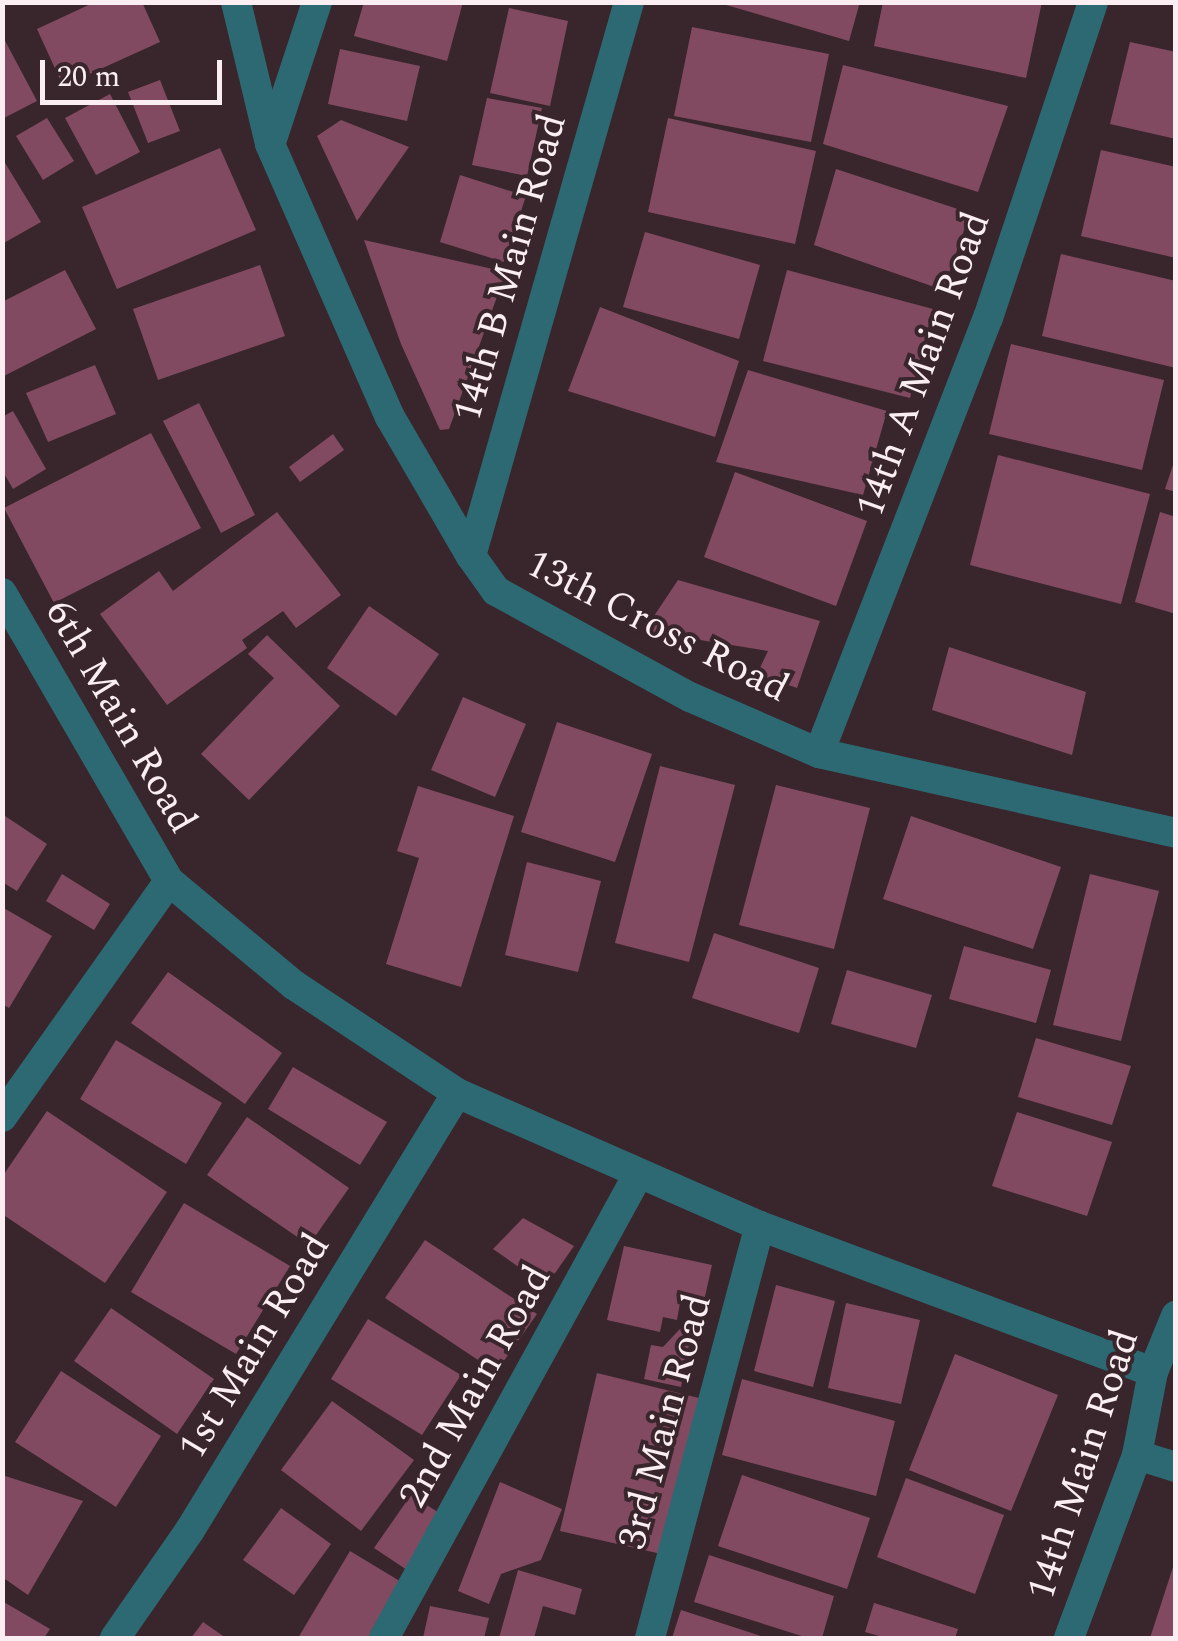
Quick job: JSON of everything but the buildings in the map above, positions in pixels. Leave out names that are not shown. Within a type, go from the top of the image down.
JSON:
[{"type":"street","name":"13th Cross Road","points":[[236,2],[270,144],[390,417],[470,556],[496,591],[690,697],[819,752],[1176,834]]},
{"type":"street","points":[[270,144],[317,2]]},
{"type":"street","name":"14th B Main Road","points":[[470,556],[629,2]]},
{"type":"street","name":"14th A Main Road","points":[[819,752],[988,318],[1094,2]]},
{"type":"street","name":"6th Main Road","points":[[2,593],[169,880]]},
{"type":"street","points":[[2,1117],[169,880],[294,984],[457,1093],[760,1226],[1153,1372]]},
{"type":"street","name":"1st Main Road","points":[[115,1638],[190,1530],[457,1093]]},
{"type":"street","name":"2nd Main Road","points":[[384,1638],[639,1173]]},
{"type":"street","name":"3rd Main Road","points":[[650,1638],[760,1226]]},
{"type":"street","name":"14th Main Road","points":[[1069,1638],[1137,1455],[1153,1372],[1176,1316]]},
{"type":"street","points":[[1137,1455],[1176,1467]]}]
